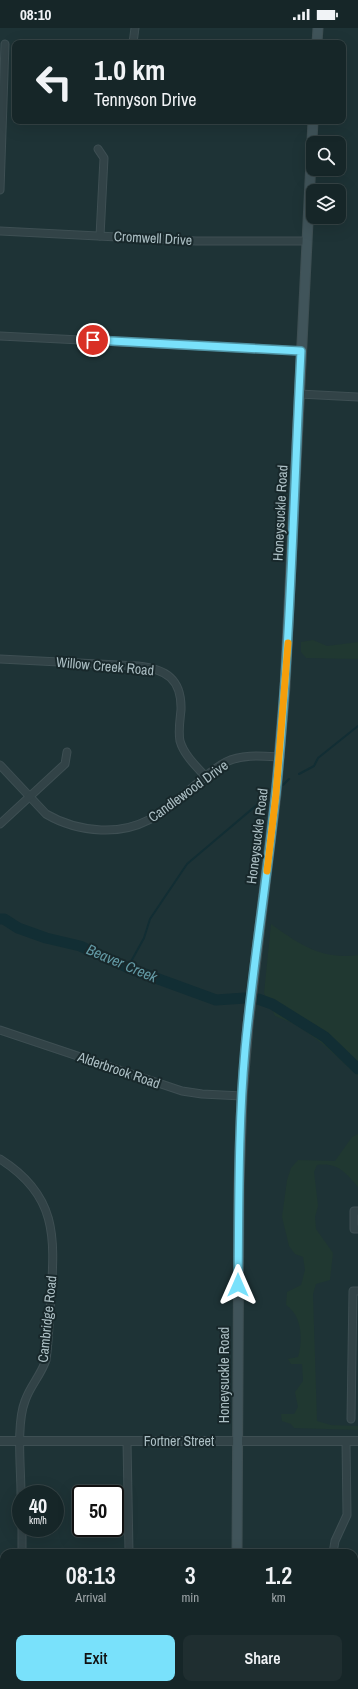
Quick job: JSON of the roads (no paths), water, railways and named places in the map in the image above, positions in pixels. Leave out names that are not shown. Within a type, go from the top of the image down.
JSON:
[{"type":"main road","points":[[317,40],[318,28]]},
{"type":"main road","name":"Honeysuckle Road","points":[[237,1549],[239,1185],[242,1096],[249,1018],[280,757],[288,638],[313,124]]},
{"type":"street","points":[[133,40],[135,28]]},
{"type":"street","points":[[0,190],[5,44]]},
{"type":"street","points":[[98,150],[104,158],[100,236]]},
{"type":"street","name":"Cromwell Drive","points":[[0,231],[196,241],[306,241]]},
{"type":"street","points":[[0,336],[301,351]]},
{"type":"street","points":[[299,394],[358,397]]},
{"type":"street","name":"Willow Creek Road","points":[[0,659],[144,667],[159,670],[167,674],[173,679],[180,693],[181,708],[179,733],[182,746],[205,776]]},
{"type":"street","points":[[0,824],[65,764],[67,752]]},
{"type":"street","name":"Candlewood Drive","points":[[0,765],[46,814],[56,820],[82,827],[116,830],[139,826],[153,818],[205,776],[232,759],[259,756],[280,757]]},
{"type":"street","name":"Alderbrook Road","points":[[0,1030],[182,1091],[202,1094],[242,1096]]},
{"type":"street","name":"Cambridge Road","points":[[0,1159],[20,1174],[39,1196],[48,1217],[53,1241],[53,1264],[47,1351],[44,1367],[29,1393],[22,1409],[20,1441],[21,1485]]},
{"type":"street","points":[[358,1211],[354,1211],[354,1229],[358,1229]]},
{"type":"street","points":[[351,1419],[355,1385],[353,1291],[358,1291]]},
{"type":"street","points":[[334,1549],[335,1541],[347,1515],[346,1440]]},
{"type":"street","name":"Fortner Street","points":[[0,1441],[358,1440]]},
{"type":"street","points":[[127,1441],[129,1549]]},
{"type":"street","points":[[22,1537],[22,1549]]},
{"type":"waterway","points":[[299,774],[314,766],[318,758],[358,726]]},
{"type":"waterway","points":[[283,785],[289,779]]},
{"type":"waterway","points":[[128,967],[144,938],[150,919],[187,864],[265,798]]},
{"type":"waterway","name":"Beaver Creek","points":[[0,919],[4,919],[18,928],[46,938],[80,946],[131,969],[216,1000],[245,998]]},
{"type":"waterway","name":"Beaver Creek","points":[[258,999],[272,1004],[325,1037],[358,1069]]}]
